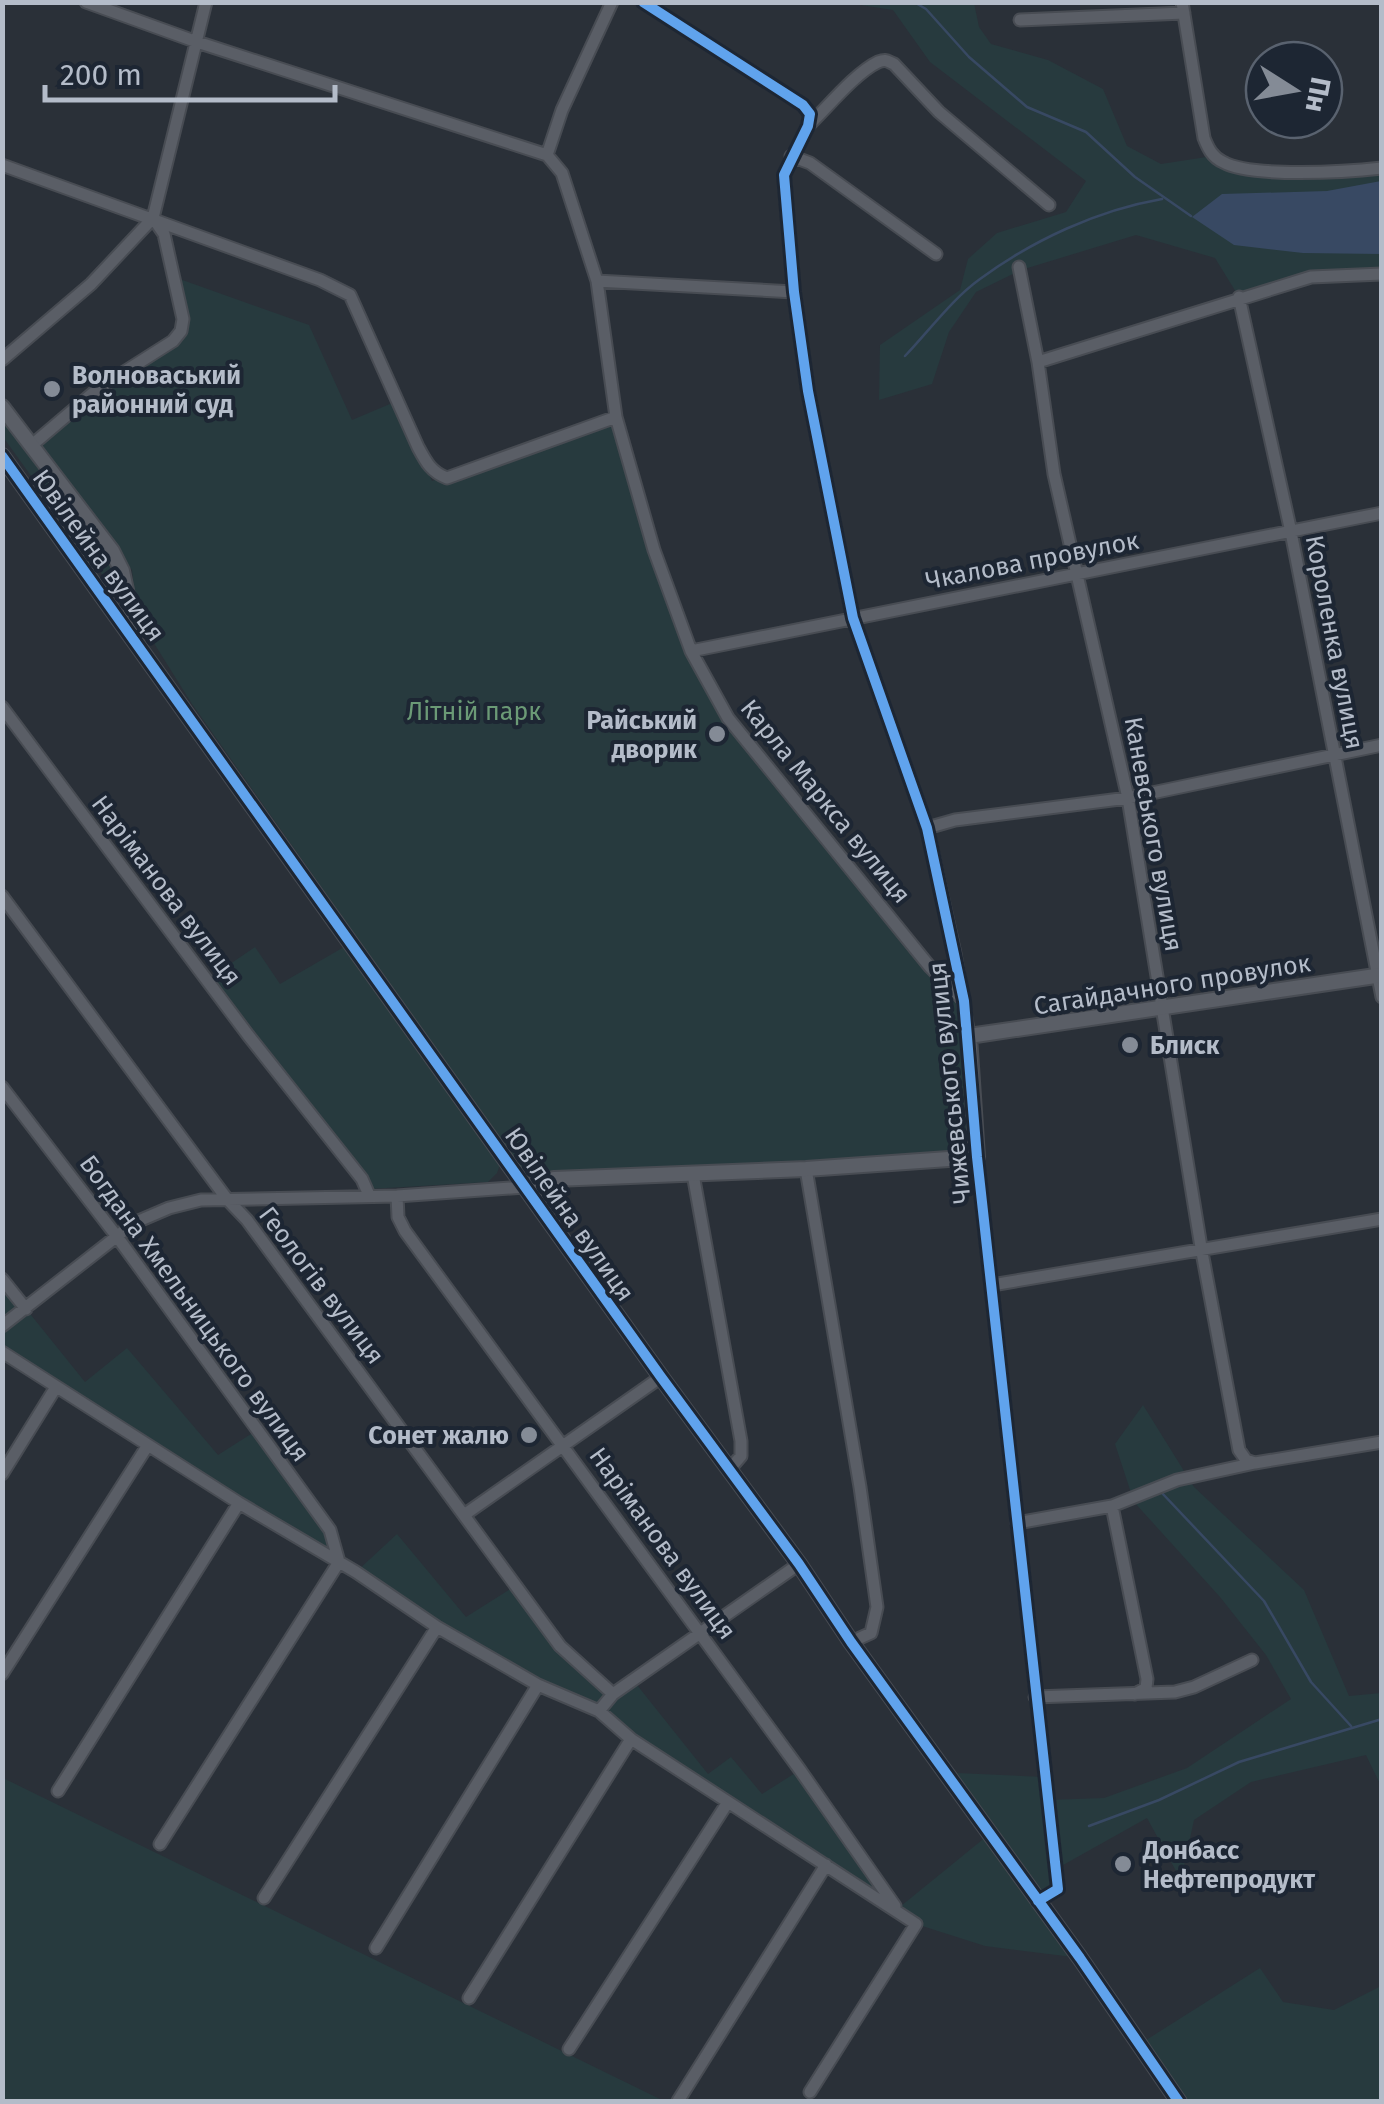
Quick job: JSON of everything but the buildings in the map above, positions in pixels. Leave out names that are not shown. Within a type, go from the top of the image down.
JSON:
[{"type":"street","points":[[86,2],[196,42],[547,156],[562,110],[612,2]]},
{"type":"street","points":[[2,360],[92,284],[153,218],[206,2]]},
{"type":"street","points":[[643,2],[803,105],[810,114],[808,126]]},
{"type":"street","points":[[1020,20],[1183,8],[1204,138],[1213,156],[1231,166],[1287,172],[1382,168]]},
{"type":"street","name":"Чижевського вулиця","points":[[1038,1902],[1058,1889],[977,1157],[964,1002],[927,828],[853,618],[808,391],[784,175],[808,126],[864,73],[887,60],[939,112],[1049,205]]},
{"type":"street","name":"Карла Маркса вулиця","points":[[547,156],[562,173],[596,281],[616,417],[654,550],[691,650],[728,718],[930,967],[964,1002]]},
{"type":"street","points":[[791,156],[810,162],[936,254]]},
{"type":"street","points":[[2,166],[153,218],[320,280],[350,295],[427,465],[437,474],[447,478],[616,417]]},
{"type":"street","points":[[32,446],[99,388],[158,352],[181,331],[184,319],[164,234],[153,218]]},
{"type":"street","name":"Каневського вулиця","points":[[1019,267],[1054,474],[1128,798],[1200,1248],[1239,1450],[1246,1460],[1255,1463]]},
{"type":"street","points":[[1038,362],[1311,277],[1382,274]]},
{"type":"street","points":[[596,281],[794,292]]},
{"type":"street","name":"Короленка вулиця","points":[[1240,297],[1291,532],[1382,997]]},
{"type":"street","name":"Ювілейна вулиця","points":[[2,407],[112,552],[122,572],[136,638]]},
{"type":"street","name":"Ювілейна вулиця","points":[[5,464],[136,638],[661,1377],[799,1564],[850,1642],[1106,1994],[1179,2102]]},
{"type":"street","name":"Чкалова провулок","points":[[691,650],[1382,513]]},
{"type":"street","points":[[94,583],[104,589],[115,588],[122,572]]},
{"type":"street","name":"Наріманова вулиця","points":[[2,707],[362,1179],[369,1195]]},
{"type":"street","points":[[927,828],[954,820],[1128,798],[1382,745]]},
{"type":"street","name":"Геологів вулиця","points":[[2,896],[227,1199],[247,1220],[560,1646],[613,1694]]},
{"type":"street","name":"Сагайдачного провулок","points":[[969,1036],[1380,975]]},
{"type":"street","name":"Богдана Хмельницького вулиця","points":[[2,1088],[118,1238],[330,1530],[339,1562]]},
{"type":"street","points":[[2,1326],[134,1224],[169,1208],[201,1200],[398,1196],[526,1187],[554,1179],[806,1169],[977,1157]]},
{"type":"street","points":[[806,1169],[877,1607],[871,1633],[850,1642]]},
{"type":"street","points":[[692,1174],[742,1440],[740,1456],[728,1470]]},
{"type":"street","name":"Наріманова вулиця","points":[[398,1196],[398,1217],[406,1231],[800,1770],[900,1914]]},
{"type":"street","points":[[992,1285],[1382,1219]]},
{"type":"street","points":[[2,1279],[26,1308]]},
{"type":"street","points":[[2,1352],[437,1627],[538,1685],[598,1711],[631,1739],[916,1924],[810,2092]]},
{"type":"street","points":[[464,1515],[661,1377]]},
{"type":"street","points":[[2,1474],[56,1386]]},
{"type":"street","points":[[1017,1523],[1112,1506],[1177,1480],[1382,1442]]},
{"type":"street","points":[[2,1674],[148,1445]]},
{"type":"street","points":[[58,1791],[238,1503]]},
{"type":"street","points":[[1112,1506],[1147,1680],[1146,1688],[1136,1694]]},
{"type":"street","points":[[160,1844],[339,1562]]},
{"type":"street","points":[[598,1711],[613,1694],[799,1564]]},
{"type":"street","points":[[264,1898],[437,1627]]},
{"type":"street","points":[[1035,1697],[1175,1692],[1252,1660]]},
{"type":"street","points":[[376,1948],[538,1685]]},
{"type":"street","points":[[468,1998],[631,1739]]},
{"type":"street","points":[[569,2049],[728,1802]]},
{"type":"street","points":[[678,2102],[826,1865]]},
{"type":"green space","points":[[848,3],[974,3],[979,27],[991,44],[1048,60],[1103,89],[1127,146],[1161,164],[1213,156],[1221,161],[1287,172],[1381,168],[1381,274],[1311,277],[1239,297],[1215,258],[1136,235],[1021,270],[976,292],[949,332],[932,384],[879,400],[880,345],[960,290],[968,259],[997,233],[1066,212],[1086,181],[930,62],[893,10]]},
{"type":"green space","name":"Літній парк","points":[[174,277],[309,325],[352,420],[397,401],[432,481],[616,417],[691,651],[728,718],[964,1001],[977,1157],[533,1186],[192,704],[137,616],[132,570],[40,446],[99,388],[181,331]]},
{"type":"green space","points":[[2,407],[120,565],[104,577],[3,437]]},
{"type":"green space","points":[[255,947],[280,984],[344,947],[501,1162],[497,1173],[488,1182],[370,1189],[367,1178],[211,977]]},
{"type":"green space","points":[[2,1279],[85,1382],[127,1348],[218,1455],[257,1430],[330,1530],[339,1562],[3,1352]]},
{"type":"green space","points":[[1143,1405],[1194,1487],[1304,1590],[1349,1696],[1381,1693],[1381,1786],[1366,1755],[1251,1782],[1194,1820],[1181,1880],[1147,1818],[1056,1869],[1058,1889],[1042,1899],[957,1773],[1045,1777],[1048,1800],[1104,1798],[1187,1768],[1291,1699],[1266,1655],[1220,1597],[1134,1502],[1115,1444]]},
{"type":"green space","points":[[397,1534],[466,1617],[515,1586],[560,1646],[612,1693],[633,1680],[708,1774],[731,1757],[762,1794],[800,1770],[901,1906],[987,1836],[1073,1957],[985,1946],[916,1924],[599,1711],[538,1685],[356,1572]]},
{"type":"green space","points":[[3,1778],[664,2101],[3,2101]]},
{"type":"green space","points":[[1260,1968],[1283,2002],[1334,2010],[1381,1986],[1381,2101],[1184,2101],[1143,2042]]},
{"type":"water","points":[[1381,181],[1381,254],[1303,253],[1234,245],[1192,217],[1222,194],[1327,191]]},
{"type":"waterway","points":[[914,2],[926,9],[969,57],[1027,107],[1086,132],[1135,177],[1191,216]]},
{"type":"waterway","points":[[905,356],[950,306],[1000,265],[1067,228],[1162,199]]},
{"type":"waterway","points":[[1162,1493],[1264,1601],[1311,1682],[1351,1726]]},
{"type":"waterway","points":[[1089,1826],[1159,1800],[1239,1762],[1382,1719]]},
{"type":"cycle path","points":[[643,2],[803,105],[810,114],[784,175],[808,391],[853,618],[927,828],[964,1001],[977,1157],[1058,1889],[1038,1901]]},
{"type":"cycle path","points":[[2,456],[799,1564],[1179,2102]]},
{"type":"place","name":"Волноваський районний суд","points":[[52,389]]},
{"type":"place","name":"Райський дворик","points":[[717,734]]},
{"type":"place","name":"Блиск","points":[[1130,1045]]},
{"type":"place","name":"Сонет жалю","points":[[529,1435]]},
{"type":"place","name":"Донбасс Нефтепродукт","points":[[1123,1864]]}]
